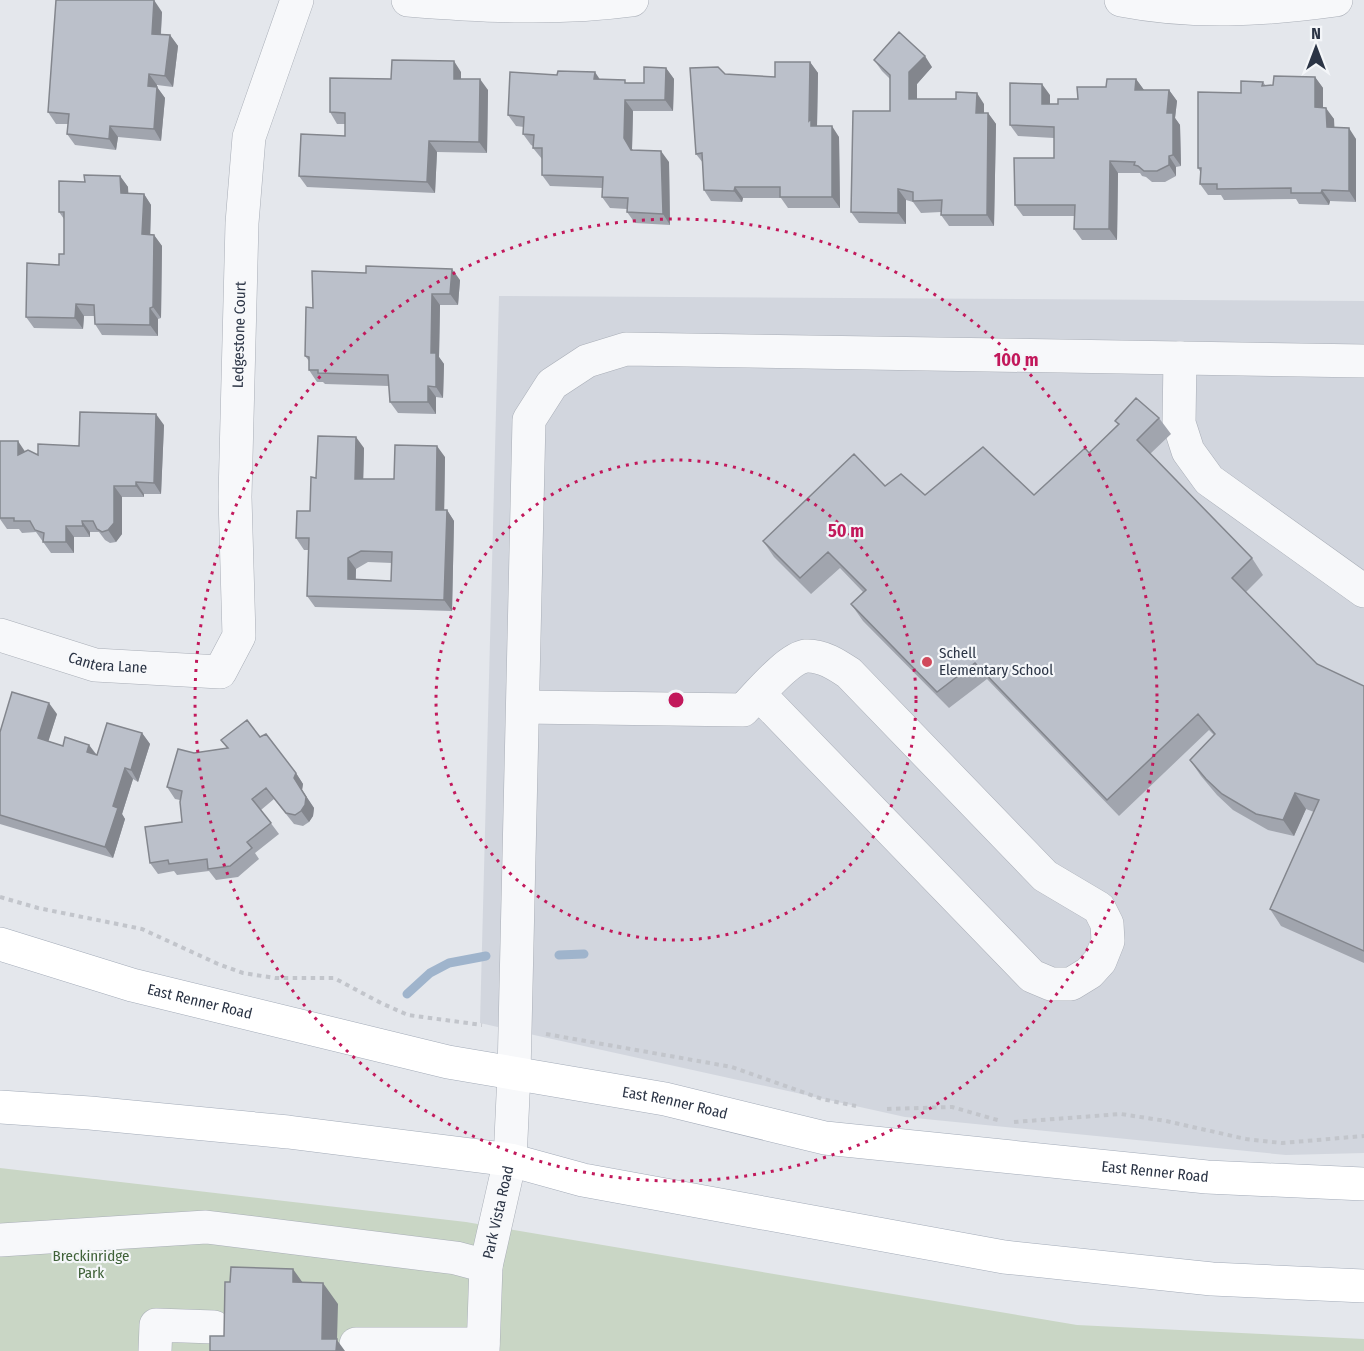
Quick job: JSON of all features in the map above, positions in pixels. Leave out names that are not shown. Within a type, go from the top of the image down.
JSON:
[{"type":"main road","name":"East Renner Road","points":[[0,944],[132,985],[448,1062],[665,1099],[825,1138],[1207,1177],[1364,1184]]},
{"type":"main road","points":[[0,1107],[90,1113],[276,1131],[510,1160],[583,1180],[1004,1257],[1212,1279],[1364,1286]]},
{"type":"street","name":"Ledgestone Court","points":[[220,672],[239,636],[235,497],[242,223],[249,137],[297,0]]},
{"type":"street","points":[[408,0],[468,5],[594,5],[632,0]]},
{"type":"street","points":[[1121,0],[1148,5],[1218,10],[1281,7],[1335,0]]},
{"type":"street","name":"Park Vista Road","points":[[483,1347],[486,1266],[510,1160],[529,420],[552,384],[587,361],[626,349],[1364,361]]},
{"type":"street","points":[[1180,358],[1179,423],[1188,452],[1209,480],[1364,591]]},
{"type":"street","name":"Cantera Lane","points":[[0,635],[95,665],[220,672]]},
{"type":"street","points":[[523,707],[743,710],[784,668],[805,656],[828,660],[849,673],[1045,876],[1099,908],[1107,924],[1108,941],[1100,961],[1089,974],[1071,984],[1050,984],[1032,976],[759,694]]},
{"type":"street","points":[[0,1240],[206,1227],[456,1258],[486,1266]]},
{"type":"street","points":[[155,1351],[156,1325],[214,1327]]},
{"type":"street","points":[[374,1347],[483,1347]]},
{"type":"path","points":[[0,897],[38,908],[142,929],[243,974],[274,978],[334,978],[408,1015],[515,1029],[732,1067],[822,1099],[866,1107]]},
{"type":"path","points":[[877,1109],[952,1107],[1007,1122],[1122,1114],[1166,1121],[1245,1139],[1282,1143],[1364,1136]]},
{"type":"shaded area","name":"Schell Elementary School","points":[[499,296],[1364,301],[1364,1153],[1286,1155],[905,1117],[480,1023]]},
{"type":"green space","name":"Breckinridge Park","points":[[0,1168],[466,1222],[1077,1325],[1364,1339],[1364,1351],[0,1351]]},
{"type":"building","points":[[56,0],[154,0],[152,34],[170,35],[165,76],[149,74],[148,86],[157,87],[154,129],[110,126],[109,139],[67,134],[69,114],[48,112]]},
{"type":"building","points":[[899,32],[925,56],[909,72],[909,99],[956,99],[956,92],[977,93],[976,113],[988,113],[987,215],[941,215],[942,200],[913,201],[913,192],[898,189],[898,213],[851,212],[853,111],[890,111],[890,75],[874,60]]},
{"type":"building","points":[[392,60],[454,61],[454,79],[480,79],[479,142],[429,141],[427,182],[299,176],[301,134],[345,136],[345,113],[330,112],[330,78],[391,79]]},
{"type":"building","points":[[775,62],[810,62],[809,121],[811,119],[811,126],[832,126],[832,197],[780,197],[780,187],[735,187],[734,191],[704,190],[702,153],[696,154],[690,68],[718,67],[725,74],[775,77]]},
{"type":"building","points":[[644,67],[666,68],[665,100],[625,100],[624,138],[631,150],[661,151],[663,214],[627,212],[628,198],[602,197],[603,177],[542,175],[542,148],[533,148],[534,135],[523,134],[524,117],[508,115],[510,72],[557,75],[558,71],[595,72],[594,79],[644,83]]},
{"type":"building","points":[[1274,76],[1315,77],[1315,107],[1326,108],[1327,127],[1349,128],[1349,191],[1322,190],[1321,193],[1291,193],[1291,188],[1217,189],[1217,184],[1200,184],[1198,92],[1241,93],[1241,81],[1263,82],[1262,86],[1273,85]]},
{"type":"building","points":[[1107,79],[1136,79],[1135,90],[1169,90],[1167,113],[1173,113],[1173,155],[1169,156],[1169,165],[1157,171],[1144,171],[1134,165],[1135,162],[1110,161],[1109,229],[1074,229],[1075,205],[1015,205],[1014,158],[1054,158],[1054,127],[1010,125],[1010,83],[1042,84],[1042,104],[1058,104],[1058,99],[1078,99],[1077,87],[1106,87]]},
{"type":"building","points":[[84,175],[120,176],[121,193],[144,194],[142,234],[154,235],[153,307],[150,308],[150,325],[95,324],[94,305],[76,304],[75,318],[26,317],[27,263],[59,265],[59,254],[64,254],[64,212],[59,212],[59,181],[85,182]]},
{"type":"building","points":[[366,266],[452,269],[450,294],[432,294],[431,353],[436,353],[436,387],[428,386],[428,402],[390,402],[388,375],[318,373],[318,370],[309,370],[309,357],[305,356],[306,307],[313,308],[312,271],[366,273]]},
{"type":"building","points":[[1136,398],[1159,418],[1137,440],[1252,558],[1232,578],[1317,664],[1364,686],[1364,951],[1270,909],[1319,800],[1295,793],[1283,820],[1256,814],[1222,794],[1190,760],[1215,734],[1198,714],[1107,800],[975,663],[937,692],[851,604],[866,590],[828,552],[800,578],[763,541],[854,454],[885,486],[901,474],[925,495],[983,447],[1034,495],[1085,448],[1089,453],[1119,424],[1115,421]]},
{"type":"building","points":[[80,412],[156,414],[154,483],[136,482],[136,486],[114,486],[114,523],[108,530],[102,532],[97,529],[93,521],[82,521],[83,526],[66,526],[66,542],[43,542],[44,533],[35,530],[30,521],[0,518],[0,441],[18,441],[18,455],[28,450],[38,455],[38,444],[79,446]]},
{"type":"building","points":[[318,436],[356,437],[355,479],[394,479],[395,445],[437,446],[436,510],[447,510],[444,600],[307,596],[309,538],[296,538],[297,511],[310,511],[311,477],[316,478]],"holes":[[[361,551],[392,552],[391,581],[348,579],[348,558]]]},
{"type":"building","points":[[12,692],[49,703],[38,738],[63,746],[65,737],[89,745],[87,752],[97,755],[107,723],[142,733],[131,770],[125,768],[113,806],[118,808],[105,847],[0,815],[0,732]]},
{"type":"building","points":[[247,720],[260,737],[266,734],[296,773],[294,778],[306,797],[301,811],[295,815],[286,813],[266,788],[252,799],[271,823],[247,842],[252,848],[230,866],[208,869],[207,859],[169,864],[168,860],[150,863],[145,827],[182,822],[180,802],[182,791],[167,787],[178,749],[194,753],[228,748],[221,740]]},
{"type":"building","points":[[231,1267],[293,1269],[293,1282],[323,1283],[322,1339],[337,1339],[336,1351],[210,1351],[210,1336],[224,1336],[225,1282],[230,1282]]},
{"type":"waterway","points":[[559,955],[584,954]]},
{"type":"waterway","points":[[407,994],[430,973],[449,963],[486,956]]},
{"type":"place","name":"Schell Elementary School","points":[[927,662]]}]
